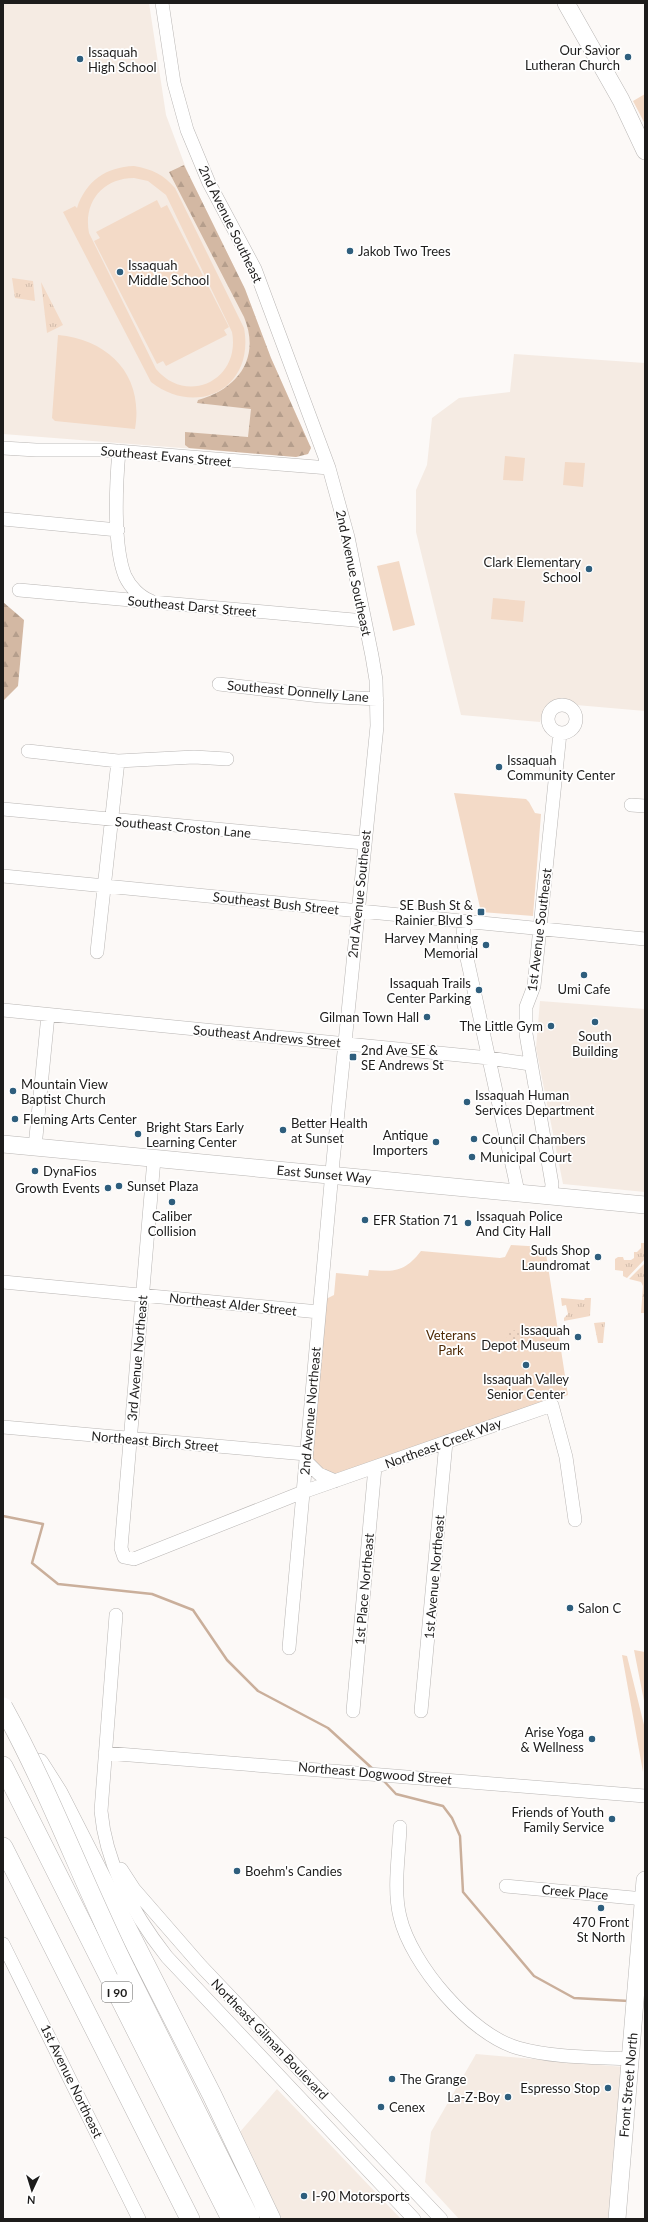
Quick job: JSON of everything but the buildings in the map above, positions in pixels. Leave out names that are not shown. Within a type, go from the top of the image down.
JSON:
[{"type":"highway","points":[[3,1708],[42,1781],[99,1913],[126,1970],[250,2219]]},
{"type":"highway","points":[[3,1708],[58,1793],[212,2095],[271,2219]]},
{"type":"highway","name":"I 90","points":[[3,1766],[231,2219]]},
{"type":"highway","name":"I 90","points":[[3,1847],[190,2219]]},
{"type":"main road","points":[[566,3],[621,100],[645,151]]},
{"type":"main road","name":"East Sunset Way","points":[[3,1144],[645,1205]]},
{"type":"main road","name":"Front Street North","points":[[617,2219],[645,1880]]},
{"type":"street","name":"2nd Avenue Southeast","points":[[162,3],[174,83],[187,130],[209,183],[251,261],[329,468],[348,538],[374,668],[377,699],[377,726],[331,1174]]},
{"type":"street","name":"Southeast Evans Street","points":[[3,448],[119,451],[329,468]]},
{"type":"street","points":[[119,451],[118,530],[123,570],[127,579],[142,596],[160,603]]},
{"type":"street","points":[[3,519],[118,530]]},
{"type":"street","name":"Southeast Darst Street","points":[[19,590],[365,621]]},
{"type":"street","name":"Southeast Donnelly Lane","points":[[219,684],[320,696],[377,699]]},
{"type":"street","name":"1st Avenue Southeast","points":[[551,1196],[552,1184],[530,1064],[525,1018],[526,1007],[534,992],[560,733]]},
{"type":"street","points":[[28,751],[118,761],[194,757],[227,759]]},
{"type":"street","points":[[97,952],[118,761]]},
{"type":"street","points":[[631,805],[645,806]]},
{"type":"street","name":"Southeast Croston Lane","points":[[3,809],[364,843]]},
{"type":"street","name":"Southeast Bush Street","points":[[3,876],[645,939]]},
{"type":"street","points":[[464,921],[463,940],[490,1058],[518,1192]]},
{"type":"street","name":"Southeast Andrews Street","points":[[3,1010],[344,1043],[490,1058],[530,1064]]},
{"type":"street","points":[[35,1147],[48,1015]]},
{"type":"street","name":"3rd Avenue Northeast","points":[[124,1557],[121,1548],[154,1159]]},
{"type":"street","name":"2nd Avenue Northeast","points":[[289,1648],[331,1174]]},
{"type":"street","name":"Northeast Alder Street","points":[[3,1282],[319,1312]]},
{"type":"street","name":"Northeast Creek Way","points":[[124,1557],[134,1559],[303,1492],[552,1405],[566,1458],[575,1520]]},
{"type":"street","name":"Northeast Birch Street","points":[[3,1427],[306,1458]]},
{"type":"street","name":"1st Avenue Northeast","points":[[421,1711],[446,1442]]},
{"type":"street","points":[[306,1458],[319,1474],[335,1481]]},
{"type":"street","name":"1st Place Northeast","points":[[353,1711],[375,1467]]},
{"type":"street","points":[[105,1753],[116,1615]]},
{"type":"street","name":"Northeast Dogwood Street","points":[[105,1753],[359,1772],[645,1796]]},
{"type":"street","name":"Northeast Gilman Boulevard","points":[[105,1753],[101,1810],[119,1881],[139,1918],[155,1942],[188,1980],[414,2219]]},
{"type":"street","points":[[400,1826],[397,1890],[400,1917],[404,1932],[415,1955],[437,1984],[473,2023],[499,2041],[535,2052],[630,2059]]},
{"type":"street","name":"Northeast Gilman Boulevard","points":[[110,1850],[134,1889],[201,1966],[441,2219]]},
{"type":"street","name":"Creek Place","points":[[506,1886],[644,1899]]},
{"type":"street","name":"1st Avenue Northeast","points":[[3,1944],[140,2219]]},
{"type":"street","points":[[188,1980],[201,1966]]},
{"type":"street","points":[[387,2189],[401,2176]]},
{"type":"shaded area","name":"Issaquah Middle School","points":[[3,3],[149,3],[166,115],[187,171],[245,289],[271,358],[311,448],[308,454],[296,457],[3,434]]},
{"type":"shaded area","name":"Clark Elementary School","points":[[514,354],[645,363],[645,711],[576,705],[570,700],[560,699],[550,702],[545,708],[540,722],[461,715],[416,532],[416,490],[427,465],[432,418],[459,398],[510,392]]},
{"type":"shaded area","points":[[540,1001],[645,1009],[645,1192],[563,1184],[536,1048]]},
{"type":"shaded area","points":[[476,2054],[624,2067],[610,2219],[459,2219],[425,2182],[431,2132]]},
{"type":"shaded area","points":[[277,2089],[401,2219],[282,2219],[239,2133]]},
{"type":"green space","points":[[645,94],[645,124],[633,101]]},
{"type":"green space","points":[[184,165],[245,289],[271,358],[311,448],[308,454],[296,457],[189,448],[185,445],[185,432],[248,437],[251,409],[197,403],[198,400],[212,395],[235,380],[242,370],[250,346],[249,332],[244,317],[169,172]]},
{"type":"green space","points":[[134,166],[152,171],[162,176],[175,188],[244,328],[245,349],[241,367],[232,381],[219,391],[204,397],[186,397],[169,392],[151,382],[63,212],[75,206],[77,208],[86,190],[98,177],[115,169]],"holes":[[[134,178],[148,181],[166,195],[232,332],[233,349],[228,363],[220,375],[209,382],[196,386],[182,386],[169,380],[156,369],[89,233],[89,211],[92,202],[105,187],[113,182],[123,179]]]},
{"type":"green space","points":[[157,200],[161,208],[167,205],[229,327],[224,330],[227,335],[166,366],[163,361],[157,364],[94,241],[100,238],[96,232]]},
{"type":"green space","points":[[12,278],[33,281],[35,301],[15,298]]},
{"type":"green space","points":[[41,282],[63,325],[47,333]]},
{"type":"green space","points":[[58,335],[77,338],[93,344],[108,353],[119,364],[128,377],[134,393],[136,410],[135,429],[55,421],[52,418]]},
{"type":"green space","points":[[505,456],[525,458],[523,481],[503,480]]},
{"type":"green space","points":[[565,462],[585,463],[583,487],[563,485]]},
{"type":"green space","points":[[399,561],[415,625],[393,631],[377,566]]},
{"type":"green space","points":[[493,598],[525,601],[523,622],[491,619]]},
{"type":"green space","points":[[3,602],[24,620],[18,686],[3,701]]},
{"type":"green space","points":[[454,793],[526,799],[535,813],[541,814],[533,916],[481,912]]},
{"type":"green space","points":[[641,1243],[645,1243],[645,1259],[627,1278],[623,1276],[623,1271],[615,1270],[615,1259],[618,1257],[623,1257],[624,1260],[631,1260],[634,1258],[634,1252],[637,1252],[641,1248]]},
{"type":"green space","name":"Veterans Park","points":[[511,1245],[545,1247],[568,1395],[335,1476],[314,1465],[312,1456],[326,1299],[334,1295],[336,1273],[368,1276],[369,1270],[385,1271],[398,1269],[410,1263],[421,1251],[500,1258],[505,1257]]},
{"type":"green space","points":[[645,1263],[645,1313],[641,1313],[643,1286],[641,1282],[629,1279]]},
{"type":"green space","points":[[561,1298],[584,1300],[585,1298],[591,1298],[590,1316],[564,1321],[564,1318],[568,1314],[566,1305],[562,1306]]},
{"type":"green space","points":[[605,1322],[603,1343],[598,1343],[594,1323]]},
{"type":"green space","points":[[521,1329],[523,1339],[508,1344],[506,1332]]},
{"type":"green space","points":[[634,1650],[645,1652],[645,1706]]},
{"type":"green space","points":[[622,1655],[627,1656],[645,1729],[643,1772]]},
{"type":"waterway","points":[[3,1516],[43,1524],[32,1563],[58,1584],[152,1594],[193,1610],[227,1660],[258,1691],[328,1728],[374,1770]]},
{"type":"waterway","points":[[383,1780],[396,1794],[443,1806],[452,1818],[460,1836],[463,1892],[534,1976],[574,1998],[629,2001]]},
{"type":"place","name":"Our Savior Lutheran Church","points":[[628,57]]},
{"type":"place","name":"Issaquah High School","points":[[80,59]]},
{"type":"place","name":"Jakob Two Trees","points":[[350,251]]},
{"type":"place","name":"Issaquah Middle School","points":[[120,272]]},
{"type":"place","name":"Clark Elementary School","points":[[589,569]]},
{"type":"place","name":"Issaquah Community Center","points":[[499,767]]},
{"type":"place","name":"SE Bush St & Rainier Blvd S","points":[[481,912]]},
{"type":"place","name":"Harvey Manning Memorial","points":[[486,945]]},
{"type":"place","name":"Umi Cafe","points":[[584,975]]},
{"type":"place","name":"Issaquah Trails Center Parking","points":[[479,990]]},
{"type":"place","name":"Gilman Town Hall","points":[[427,1017]]},
{"type":"place","name":"South Building","points":[[595,1022]]},
{"type":"place","name":"The Little Gym","points":[[551,1026]]},
{"type":"place","name":"2nd Ave SE & SE Andrews St","points":[[353,1057]]},
{"type":"place","name":"Mountain View Baptist Church","points":[[13,1091]]},
{"type":"place","name":"Issaquah Human Services Department","points":[[467,1102]]},
{"type":"place","name":"Fleming Arts Center","points":[[15,1119]]},
{"type":"place","name":"Better Health at Sunset","points":[[283,1130]]},
{"type":"place","name":"Bright Stars Early Learning Center","points":[[138,1134]]},
{"type":"place","name":"Council Chambers","points":[[474,1139]]},
{"type":"place","name":"Antique Importers","points":[[436,1142]]},
{"type":"place","name":"Municipal Court","points":[[472,1157]]},
{"type":"place","name":"DynaFios","points":[[35,1171]]},
{"type":"place","name":"Sunset Plaza","points":[[119,1186]]},
{"type":"place","name":"Growth Events","points":[[108,1188]]},
{"type":"place","name":"Caliber Collision","points":[[172,1202]]},
{"type":"place","name":"EFR Station 71","points":[[365,1220]]},
{"type":"place","name":"Issaquah Police And City Hall","points":[[468,1223]]},
{"type":"place","name":"Suds Shop Laundromat","points":[[598,1257]]},
{"type":"place","name":"Issaquah Depot Museum","points":[[578,1337]]},
{"type":"place","name":"Issaquah Valley Senior Center","points":[[526,1365]]},
{"type":"place","name":"Salon C","points":[[570,1608]]},
{"type":"place","name":"Arise Yoga & Wellness","points":[[592,1739]]},
{"type":"place","name":"Friends of Youth Family Service","points":[[612,1819]]},
{"type":"place","name":"Boehm's Candies","points":[[237,1871]]},
{"type":"place","name":"470 Front St North","points":[[601,1908]]},
{"type":"place","name":"The Grange","points":[[392,2079]]},
{"type":"place","name":"Espresso Stop","points":[[608,2088]]},
{"type":"place","name":"La-Z-Boy","points":[[508,2097]]},
{"type":"place","name":"Cenex","points":[[381,2107]]},
{"type":"place","name":"I-90 Motorsports","points":[[304,2196]]}]
